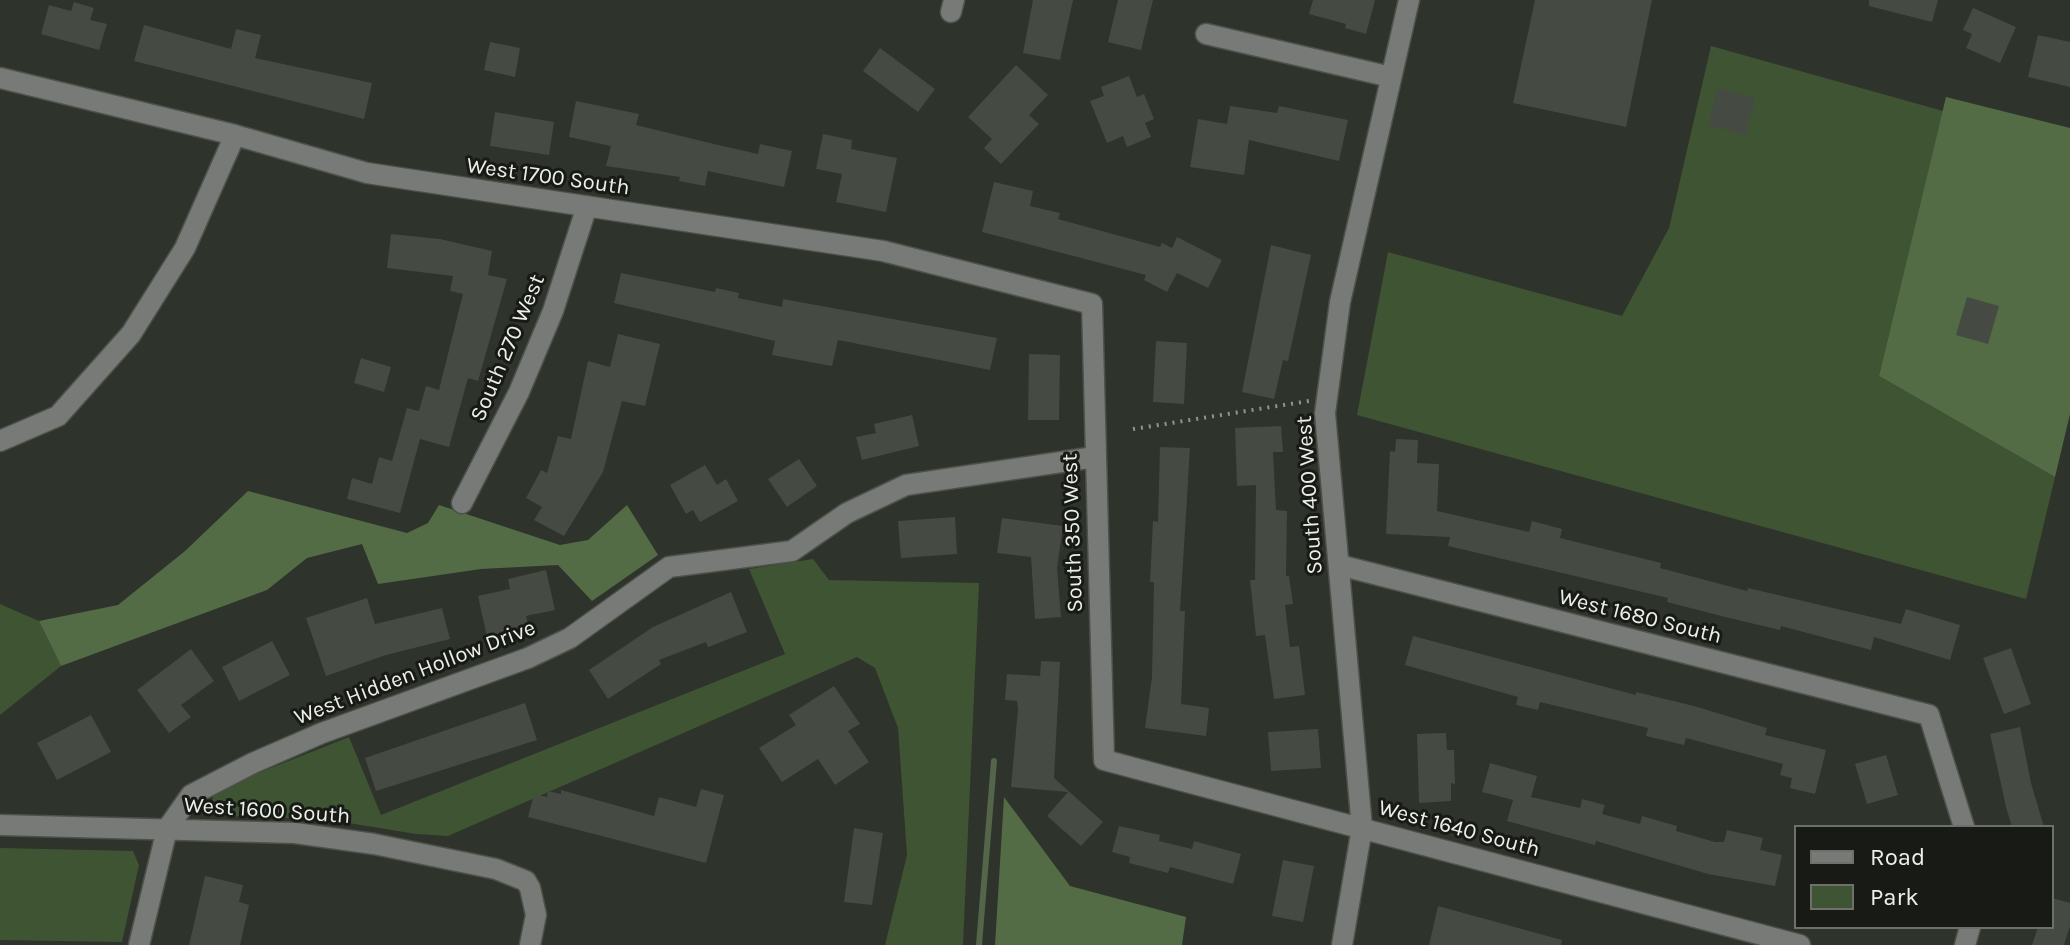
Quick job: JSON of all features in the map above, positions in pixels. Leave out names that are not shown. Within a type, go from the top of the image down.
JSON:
[{"type":"street","name":"South 400 West","points":[[1342,945],[1362,828],[1325,413],[1340,302],[1409,0]]},
{"type":"street","points":[[1206,34],[1391,77]]},
{"type":"street","name":"West 1700 South","points":[[0,78],[235,135],[367,173],[883,251],[1092,304]]},
{"type":"street","points":[[0,441],[58,416],[131,334],[185,248],[235,135]]},
{"type":"street","name":"South 270 West","points":[[462,503],[519,392],[553,311],[587,206]]},
{"type":"street","name":"South 350 West","points":[[1092,304],[1104,760]]},
{"type":"street","name":"West Hidden Hollow Drive","points":[[167,829],[191,795],[322,733],[528,658],[570,638],[669,567],[792,551],[847,513],[906,485],[1095,457]]},
{"type":"street","name":"West 1680 South","points":[[1339,565],[1929,715],[1963,825]]},
{"type":"street","name":"West 1640 South","points":[[1104,760],[1800,945]]},
{"type":"street","name":"West 1600 South","points":[[0,825],[167,829],[336,838],[496,869],[526,881],[535,903],[530,945]]},
{"type":"street","points":[[139,945],[167,829]]},
{"type":"path","points":[[1133,429],[1311,401]]},
{"type":"green space","points":[[1711,46],[1943,111],[1879,376],[2055,477],[2026,599],[1357,415],[1388,252],[1622,316],[1669,228]]},
{"type":"green space","points":[[1946,97],[2070,128],[2070,414],[2055,477],[1879,376]]},
{"type":"green space","points":[[248,491],[407,533],[428,523],[439,505],[560,545],[588,540],[627,505],[658,555],[592,601],[558,565],[481,569],[378,584],[362,544],[307,558],[267,590],[61,666],[39,621],[118,605],[185,551]]},
{"type":"green space","points":[[813,559],[829,580],[979,583],[963,945],[885,945],[907,855],[898,728],[875,668],[857,657],[448,836],[324,819],[229,816],[212,810],[213,791],[349,737],[381,815],[785,654],[749,569]]},
{"type":"green space","points":[[0,604],[39,621],[61,666],[0,715]]},
{"type":"green space","points":[[1004,797],[1070,886],[1186,917],[1182,945],[995,945]]},
{"type":"green space","points":[[0,848],[133,851],[139,865],[122,942],[0,940]]},
{"type":"building","points":[[1033,0],[1073,0],[1060,60],[1023,53]]},
{"type":"building","points":[[1118,0],[1153,0],[1141,50],[1108,42]]},
{"type":"building","points":[[1313,0],[1375,0],[1366,34],[1345,28],[1346,24],[1309,14]]},
{"type":"building","points":[[1535,0],[1652,0],[1626,127],[1513,103]]},
{"type":"building","points":[[1869,0],[1938,0],[1932,22],[1869,6]]},
{"type":"building","points":[[74,2],[94,8],[90,20],[107,24],[99,50],[41,34],[49,5],[71,11]]},
{"type":"building","points":[[1973,8],[2016,27],[2000,63],[1966,48],[1972,34],[1963,30]]},
{"type":"building","points":[[144,25],[231,49],[236,29],[261,35],[255,58],[372,83],[364,119],[134,61]]},
{"type":"building","points":[[2038,35],[2070,42],[2070,87],[2028,77]]},
{"type":"building","points":[[490,42],[520,48],[515,77],[484,70]]},
{"type":"building","points":[[880,48],[935,89],[918,112],[863,71]]},
{"type":"building","points":[[1016,65],[1048,95],[1029,115],[1039,124],[1001,164],[984,148],[992,139],[968,117]]},
{"type":"building","points":[[1129,76],[1137,97],[1144,94],[1154,119],[1145,123],[1151,137],[1127,147],[1123,136],[1107,143],[1090,101],[1104,96],[1101,87]]},
{"type":"building","points":[[1718,88],[1755,98],[1746,135],[1708,125]]},
{"type":"building","points":[[576,101],[639,114],[636,125],[714,144],[758,154],[760,144],[792,151],[784,187],[708,171],[705,186],[679,181],[680,177],[606,166],[611,146],[569,137]]},
{"type":"building","points":[[1230,106],[1277,113],[1279,106],[1348,120],[1339,161],[1249,140],[1244,175],[1190,167],[1198,119],[1227,124]]},
{"type":"building","points":[[495,112],[554,122],[549,155],[490,146]]},
{"type":"building","points":[[823,134],[852,140],[851,149],[897,158],[886,212],[836,202],[842,174],[816,169]]},
{"type":"building","points":[[994,182],[1033,191],[1030,206],[1060,213],[1058,219],[1160,247],[1162,243],[1172,248],[1177,237],[1222,260],[1208,288],[1177,273],[1167,292],[1144,280],[1146,275],[982,232]]},
{"type":"building","points":[[391,234],[440,239],[492,251],[488,275],[507,279],[478,381],[468,378],[449,447],[420,439],[400,513],[347,499],[352,478],[372,484],[379,457],[392,461],[407,408],[419,411],[426,386],[439,390],[463,294],[450,291],[453,276],[387,268]]},
{"type":"building","points":[[1271,245],[1311,255],[1288,361],[1283,360],[1274,399],[1242,392]]},
{"type":"building","points":[[621,273],[715,292],[716,288],[739,293],[738,298],[782,307],[783,299],[997,338],[990,370],[838,340],[832,366],[772,355],[775,341],[614,303]]},
{"type":"building","points":[[1967,297],[1999,306],[1988,344],[1956,335]]},
{"type":"building","points":[[618,334],[660,344],[645,406],[622,401],[603,472],[564,536],[534,520],[542,507],[526,498],[541,470],[547,473],[558,436],[571,439],[588,361],[610,367]]},
{"type":"building","points":[[1156,341],[1187,343],[1184,404],[1153,402]]},
{"type":"building","points":[[1029,354],[1060,355],[1059,420],[1028,420]]},
{"type":"building","points":[[361,358],[391,367],[384,392],[354,383]]},
{"type":"building","points":[[912,415],[919,446],[862,460],[856,437],[876,433],[874,424]]},
{"type":"building","points":[[1281,426],[1283,452],[1273,452],[1276,510],[1287,511],[1286,576],[1289,576],[1293,604],[1285,605],[1290,647],[1299,646],[1305,695],[1274,699],[1265,635],[1256,636],[1250,580],[1255,580],[1256,485],[1237,486],[1235,428]]},
{"type":"building","points":[[1396,439],[1418,440],[1417,463],[1439,464],[1437,511],[1529,532],[1532,521],[1562,529],[1560,538],[1661,563],[1660,568],[1747,591],[1748,588],[1901,624],[1906,609],[1960,625],[1950,660],[1874,637],[1871,650],[1781,626],[1780,630],[1725,617],[1667,602],[1668,598],[1448,546],[1450,537],[1386,534],[1390,451],[1395,452]]},
{"type":"building","points":[[1160,447],[1190,448],[1180,611],[1185,611],[1181,704],[1209,708],[1206,736],[1145,728],[1152,677],[1154,582],[1150,582],[1153,521],[1158,522]]},
{"type":"building","points":[[799,459],[817,486],[787,507],[768,479]]},
{"type":"building","points":[[705,465],[717,485],[726,479],[738,501],[700,522],[693,510],[686,514],[670,485]]},
{"type":"building","points":[[955,517],[957,554],[901,558],[898,521]]},
{"type":"building","points":[[1002,518],[1063,526],[1057,568],[1061,617],[1035,619],[1031,557],[997,553]]},
{"type":"building","points":[[546,570],[555,610],[526,616],[529,628],[487,637],[478,596],[510,589],[508,579]]},
{"type":"building","points":[[731,592],[747,632],[708,647],[706,642],[659,660],[661,664],[608,699],[589,670],[653,627]]},
{"type":"building","points":[[367,598],[375,624],[442,608],[450,639],[386,655],[326,676],[306,618]]},
{"type":"building","points":[[1413,636],[1636,695],[1636,692],[1694,706],[1767,728],[1765,735],[1826,750],[1815,794],[1790,788],[1792,778],[1780,775],[1783,764],[1686,738],[1684,745],[1646,736],[1648,728],[1540,702],[1538,710],[1516,705],[1518,697],[1405,665]]},
{"type":"building","points":[[272,641],[290,675],[239,701],[222,667]]},
{"type":"building","points":[[2011,648],[2031,704],[2004,714],[1983,658]]},
{"type":"building","points":[[191,649],[214,681],[181,705],[191,717],[169,733],[137,690]]},
{"type":"building","points":[[1041,661],[1060,662],[1054,778],[1103,822],[1081,846],[1047,816],[1068,792],[1011,787],[1018,709],[1017,701],[1005,700],[1007,674],[1040,676]]},
{"type":"building","points":[[834,686],[860,724],[848,731],[869,762],[835,785],[818,759],[782,782],[759,748],[796,725],[789,715]]},
{"type":"building","points":[[525,703],[537,740],[376,791],[365,758]]},
{"type":"building","points":[[91,715],[111,752],[57,780],[37,743]]},
{"type":"building","points":[[2020,727],[2043,825],[2011,825],[1990,734]]},
{"type":"building","points":[[1318,729],[1321,768],[1271,771],[1268,732]]},
{"type":"building","points":[[1446,733],[1447,750],[1454,750],[1455,784],[1451,783],[1451,801],[1419,803],[1417,734]]},
{"type":"building","points":[[1886,755],[1898,795],[1867,804],[1855,764]]},
{"type":"building","points":[[1490,763],[1537,776],[1531,797],[1580,808],[1582,799],[1605,805],[1602,814],[1640,824],[1642,816],[1677,826],[1676,831],[1715,842],[1724,842],[1727,830],[1763,838],[1760,850],[1782,855],[1775,886],[1708,874],[1596,841],[1595,845],[1507,821],[1513,800],[1482,792]]},
{"type":"building","points":[[701,789],[724,795],[706,863],[528,817],[534,794],[547,797],[548,791],[561,794],[561,790],[654,816],[659,797],[696,807]]},
{"type":"building","points":[[1119,826],[1160,835],[1159,841],[1192,849],[1194,841],[1241,854],[1233,884],[1170,867],[1168,873],[1129,863],[1130,857],[1112,852]]},
{"type":"building","points":[[854,828],[883,833],[872,905],[844,902]]},
{"type":"building","points":[[1283,860],[1314,866],[1303,922],[1272,916]]},
{"type":"building","points":[[205,876],[243,885],[239,902],[249,905],[240,945],[189,945]]},
{"type":"building","points":[[2054,899],[2070,903],[2070,926],[2064,945],[2032,945],[2037,929],[2054,929]]},
{"type":"building","points":[[1438,906],[1562,940],[1561,945],[1429,945]]},
{"type":"waterway","points":[[979,945],[994,761]]}]
